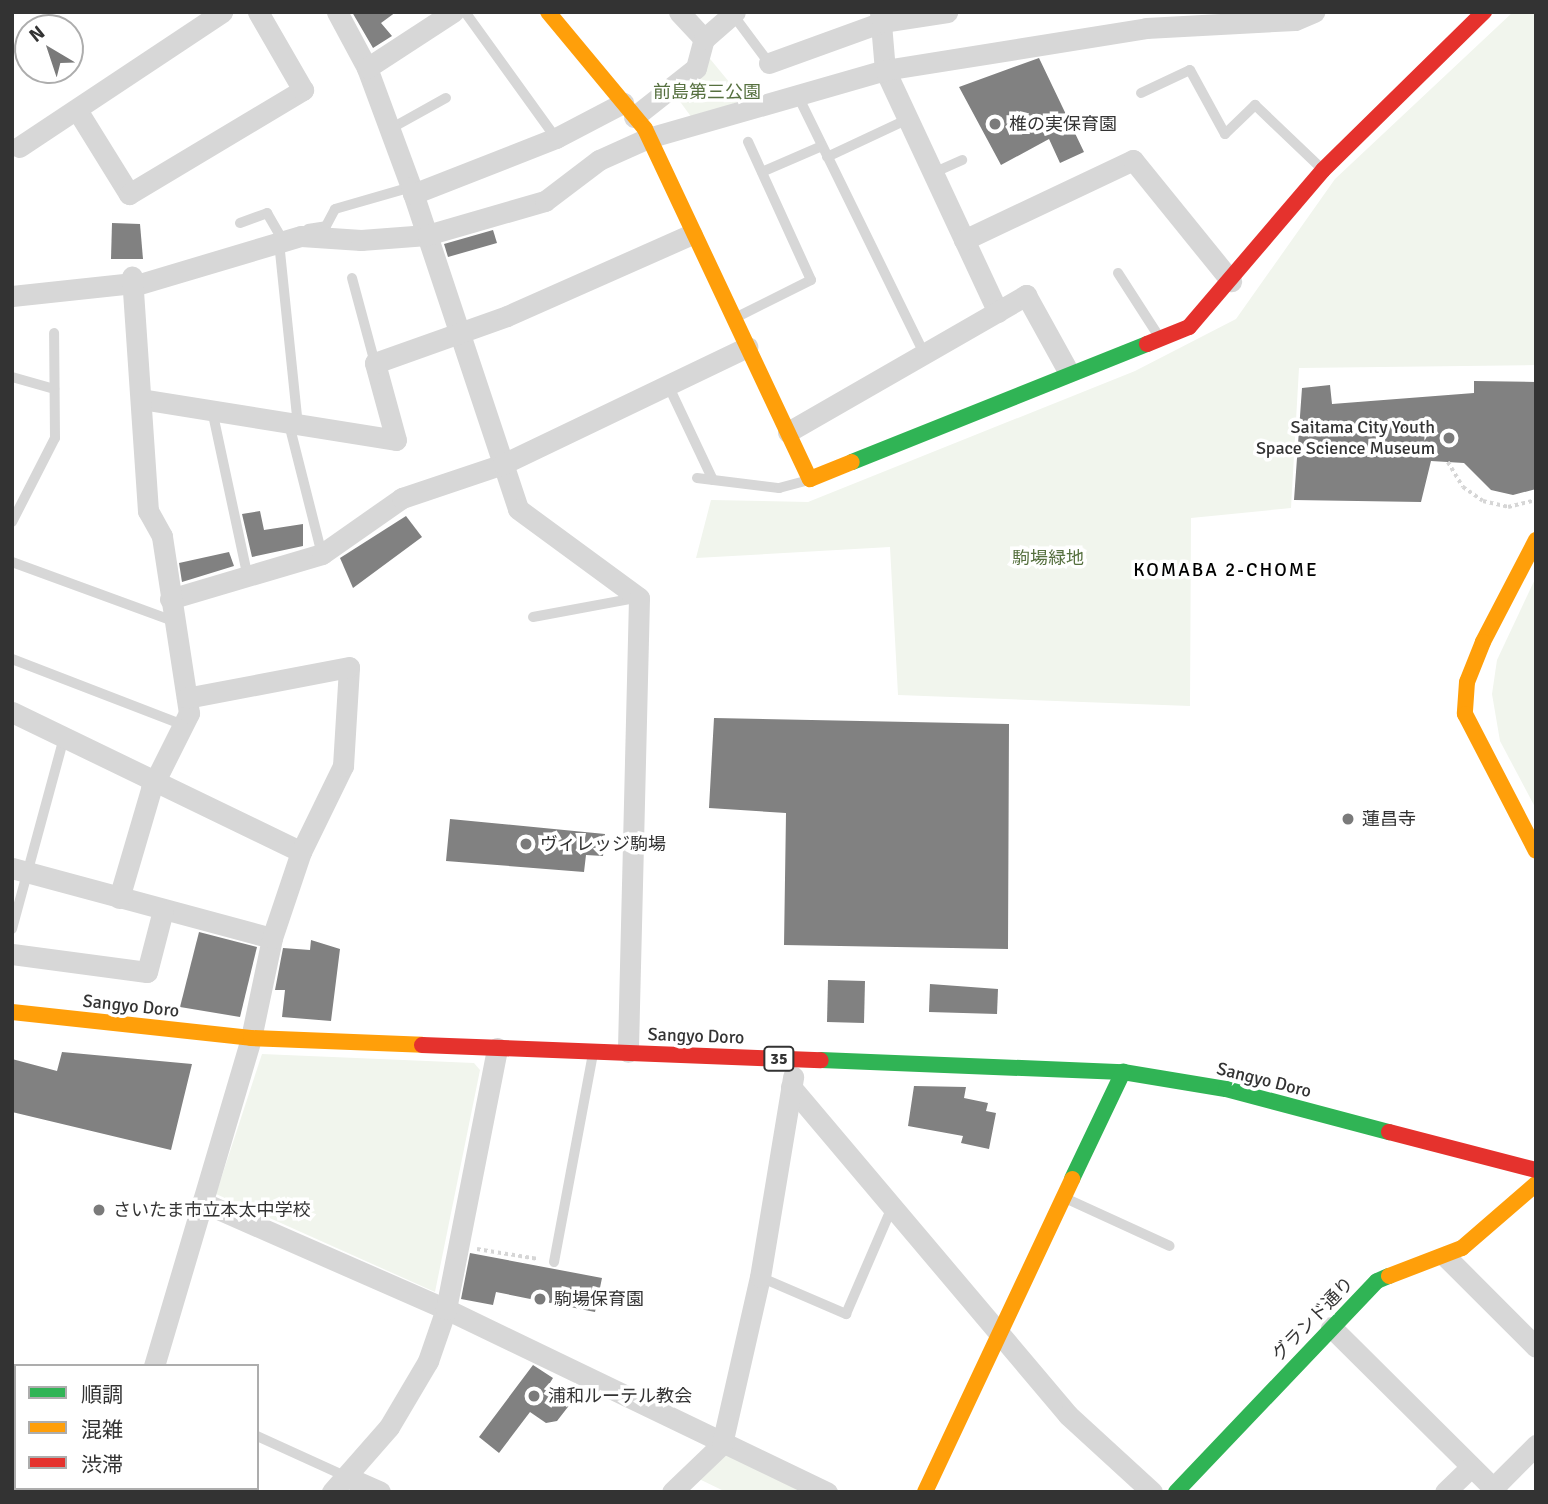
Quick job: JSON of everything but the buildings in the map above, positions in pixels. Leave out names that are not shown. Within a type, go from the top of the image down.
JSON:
[{"type":"street","points":[[19,146],[222,12]]},
{"type":"street","points":[[77,110],[128,194],[303,90],[258,12]]},
{"type":"street","points":[[337,12],[367,68],[390,129],[518,509],[639,598],[628,1052]]},
{"type":"street","points":[[367,68],[453,12]]},
{"type":"street","points":[[548,12],[629,110],[648,138],[810,479],[1068,371],[1189,327],[1323,170],[1484,12]]},
{"type":"street","points":[[679,12],[704,39]]},
{"type":"street","points":[[769,63],[881,17],[947,12]]},
{"type":"street","points":[[12,294],[133,282],[279,239],[301,236],[361,240],[427,235],[545,201],[599,160],[648,138],[795,92],[885,70],[1146,29],[1295,20],[1314,12]]},
{"type":"street","points":[[412,190],[629,110],[696,68],[704,39],[733,13]]},
{"type":"street","points":[[881,17],[885,70],[998,312]]},
{"type":"street","points":[[964,240],[1133,160],[1231,281]]},
{"type":"street","points":[[141,399],[396,440],[375,363],[461,334],[692,234]]},
{"type":"street","points":[[119,898],[157,778],[188,726],[187,698],[162,536],[148,511],[133,282]]},
{"type":"street","points":[[788,432],[1026,295],[1068,371]]},
{"type":"street","points":[[170,599],[322,554],[402,498],[503,464],[747,348]]},
{"type":"street","points":[[1536,540],[1483,642],[1467,682],[1465,714],[1536,851]]},
{"type":"street","points":[[155,1364],[251,1038],[272,938],[301,852],[343,766],[349,667],[187,698]]},
{"type":"street","points":[[12,712],[64,738],[157,778],[301,852]]},
{"type":"street","points":[[20,870],[272,938]]},
{"type":"street","points":[[12,954],[147,972],[163,909]]},
{"type":"street","name":"Sangyo Doro","points":[[12,1012],[251,1038],[1123,1072],[1226,1090],[1536,1170]]},
{"type":"street","points":[[380,1492],[340,1484],[402,1407],[446,1309],[497,1048]]},
{"type":"street","points":[[672,1492],[722,1444],[760,1277],[796,1059]]},
{"type":"street","points":[[925,1492],[1123,1072]]},
{"type":"street","points":[[791,1087],[1068,1415],[1152,1492]]},
{"type":"street","name":"グランド通り","points":[[1176,1492],[1377,1281],[1446,1257],[1536,1184]]},
{"type":"street","points":[[202,1202],[446,1309],[722,1444],[827,1492]]},
{"type":"street","points":[[1446,1257],[1536,1347]]},
{"type":"street","points":[[1331,1327],[1495,1490],[1536,1445]]},
{"type":"street","points":[[1446,1492],[1471,1467]]},
{"type":"lane","points":[[465,12],[556,138]]},
{"type":"lane","points":[[733,13],[769,63]]},
{"type":"lane","points":[[1141,93],[1190,70],[1226,134],[1255,105],[1323,170]]},
{"type":"lane","points":[[795,92],[925,355]]},
{"type":"lane","points":[[390,129],[446,98]]},
{"type":"lane","points":[[827,157],[908,119]]},
{"type":"lane","points":[[733,319],[811,280],[748,142]]},
{"type":"lane","points":[[762,172],[822,146]]},
{"type":"lane","points":[[933,173],[962,160]]},
{"type":"lane","points":[[279,239],[326,226],[335,209],[412,190]]},
{"type":"lane","points":[[240,223],[267,213],[279,239],[293,425],[322,554]]},
{"type":"lane","points":[[1118,273],[1160,338]]},
{"type":"lane","points":[[352,278],[375,363]]},
{"type":"lane","points":[[12,522],[55,438],[54,332]]},
{"type":"lane","points":[[12,377],[54,389]]},
{"type":"lane","points":[[668,385],[713,480]]},
{"type":"lane","points":[[212,410],[248,578]]},
{"type":"lane","points":[[697,478],[779,488],[810,479]]},
{"type":"lane","points":[[12,562],[173,621]]},
{"type":"lane","points":[[533,618],[639,598]]},
{"type":"lane","points":[[12,659],[188,726]]},
{"type":"lane","points":[[12,929],[20,870],[64,738]]},
{"type":"lane","points":[[554,1262],[594,1051]]},
{"type":"lane","points":[[1063,1197],[1170,1246]]},
{"type":"lane","points":[[760,1277],[846,1314],[892,1207]]},
{"type":"lane","points":[[259,1437],[340,1484]]},
{"type":"path","points":[[1448,462],[1463,487],[1483,502],[1508,507],[1536,500]]},
{"type":"path","points":[[458,1245],[554,1262]]},
{"type":"green space","name":"駒場緑地","points":[[1513,12],[1536,12],[1536,365],[1299,368],[1291,508],[1191,518],[1190,706],[898,695],[890,547],[696,558],[711,500],[808,502],[1135,371],[1236,319],[1335,179]]},
{"type":"green space","name":"前島第三公園","points":[[706,54],[744,100],[692,118],[673,92]]},
{"type":"green space","points":[[1536,577],[1536,809],[1500,741],[1492,694],[1497,660]]},
{"type":"green space","points":[[262,1054],[474,1063],[480,1070],[435,1292],[216,1194]]},
{"type":"green space","points":[[721,1454],[730,1454],[803,1486],[800,1492],[726,1492],[697,1478]]},
{"type":"traffic: fast","points":[[852,462],[1147,344]]},
{"type":"traffic: fast","points":[[821,1060],[1123,1072],[1226,1089],[1389,1132]]},
{"type":"traffic: fast","points":[[1072,1179],[1123,1072]]},
{"type":"traffic: fast","points":[[1176,1492],[1377,1281],[1389,1276]]},
{"type":"traffic: slow","points":[[548,12],[645,129],[810,479],[852,462]]},
{"type":"traffic: slow","points":[[1536,540],[1483,642],[1467,682],[1465,714],[1536,851]]},
{"type":"traffic: slow","points":[[12,1012],[251,1038],[422,1045]]},
{"type":"traffic: slow","points":[[925,1492],[1072,1179]]},
{"type":"traffic: slow","points":[[1389,1276],[1462,1248],[1536,1184]]},
{"type":"traffic: jam","points":[[1147,344],[1189,327],[1323,170],[1484,12]]},
{"type":"traffic: jam","points":[[422,1045],[821,1060]]},
{"type":"traffic: jam","points":[[1389,1132],[1536,1170]]},
{"type":"place","name":"椎の実保育園","points":[[995,124]]},
{"type":"place","name":"Saitama City Youth Space Science Museum","points":[[1449,438]]},
{"type":"place","name":"蓮昌寺","points":[[1348,819]]},
{"type":"place","name":"ヴィレッジ駒場","points":[[526,844]]},
{"type":"place","name":"さいたま市立本太中学校","points":[[99,1210]]},
{"type":"place","name":"駒場保育園","points":[[540,1299]]},
{"type":"place","name":"浦和ルーテル教会","points":[[534,1396]]},
{"type":"district","name":"KOMABA 2-CHOME","points":[[1226,571]]}]
